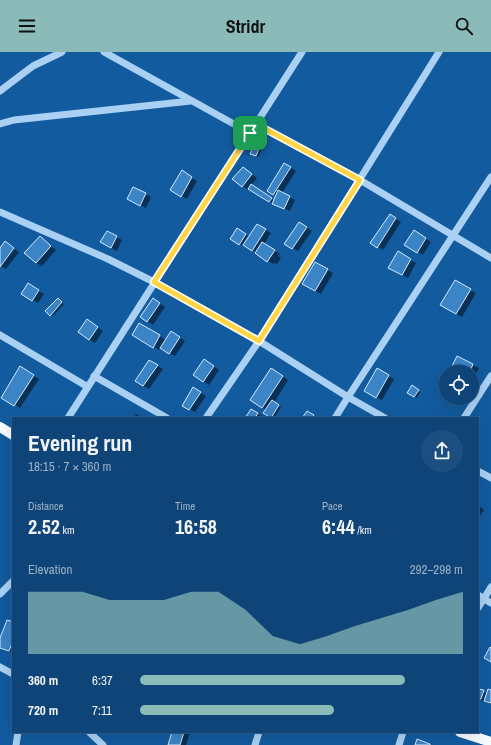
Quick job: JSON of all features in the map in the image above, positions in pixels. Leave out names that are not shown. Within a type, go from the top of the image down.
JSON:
[{"type":"main road","points":[[0,426],[12,433]]},
{"type":"main road","points":[[463,733],[491,742]]},
{"type":"street","points":[[0,91],[33,66],[62,52]]},
{"type":"street","points":[[104,52],[250,133]]},
{"type":"street","points":[[69,417],[302,52]]},
{"type":"street","points":[[207,417],[259,341],[440,52]]},
{"type":"street","points":[[0,124],[14,120],[191,101]]},
{"type":"street","points":[[256,124],[360,180],[491,258]]},
{"type":"street","points":[[336,417],[491,176]]},
{"type":"street","points":[[0,212],[108,259],[154,282],[259,341],[382,417]]},
{"type":"street","points":[[0,335],[88,387]]},
{"type":"street","points":[[94,376],[165,417]]},
{"type":"street","points":[[465,417],[491,376]]},
{"type":"street","points":[[479,472],[491,478]]},
{"type":"street","points":[[0,594],[12,582]]},
{"type":"street","points":[[491,587],[481,597],[491,603]]},
{"type":"street","points":[[0,667],[12,673]]},
{"type":"street","points":[[16,745],[18,733]]},
{"type":"street","points":[[90,733],[103,745]]},
{"type":"street","points":[[254,745],[259,733]]},
{"type":"street","points":[[399,745],[403,733]]},
{"type":"building","points":[[256,140],[262,142],[256,156],[250,154]]},
{"type":"building","points":[[284,163],[291,167],[273,195],[267,191]]},
{"type":"building","points":[[243,167],[252,174],[242,187],[232,179]]},
{"type":"building","points":[[182,170],[192,177],[181,197],[170,190]]},
{"type":"building","points":[[251,184],[272,198],[269,202],[248,189]]},
{"type":"building","points":[[133,187],[146,193],[140,206],[127,199]]},
{"type":"building","points":[[278,190],[290,196],[284,209],[272,204]]},
{"type":"building","points":[[390,214],[396,218],[377,248],[370,243]]},
{"type":"building","points":[[299,222],[307,227],[292,249],[284,244]]},
{"type":"building","points":[[257,224],[266,229],[252,251],[243,245]]},
{"type":"building","points":[[237,228],[246,234],[239,245],[230,239]]},
{"type":"building","points":[[414,230],[426,238],[417,253],[404,245]]},
{"type":"building","points":[[107,231],[117,236],[111,248],[100,242]]},
{"type":"building","points":[[40,236],[51,246],[36,263],[24,253]]},
{"type":"building","points":[[5,241],[14,248],[0,267],[0,248]]},
{"type":"building","points":[[262,242],[275,250],[267,262],[255,253]]},
{"type":"building","points":[[398,251],[411,259],[402,275],[388,268]]},
{"type":"building","points":[[315,262],[328,269],[315,291],[302,284]]},
{"type":"building","points":[[455,280],[471,289],[456,314],[440,305]]},
{"type":"building","points":[[28,283],[39,290],[32,301],[21,294]]},
{"type":"building","points":[[58,298],[62,302],[50,316],[45,311]]},
{"type":"building","points":[[153,298],[160,303],[147,322],[140,317]]},
{"type":"building","points":[[87,319],[98,327],[89,340],[78,332]]},
{"type":"building","points":[[139,323],[160,335],[153,348],[132,335]]},
{"type":"building","points":[[171,331],[180,337],[169,354],[160,348]]},
{"type":"building","points":[[457,356],[473,364],[473,365],[452,365]]},
{"type":"building","points":[[204,359],[214,366],[203,382],[193,375]]},
{"type":"building","points":[[149,360],[158,365],[143,386],[135,381]]},
{"type":"building","points":[[20,366],[34,375],[14,406],[1,398]]},
{"type":"building","points":[[271,368],[283,376],[262,408],[250,400]]},
{"type":"building","points":[[377,368],[389,375],[376,398],[364,391]]},
{"type":"building","points":[[412,385],[419,390],[414,397],[407,393]]},
{"type":"building","points":[[193,387],[201,392],[189,410],[182,406]]},
{"type":"building","points":[[272,400],[279,405],[272,417],[263,413]]},
{"type":"building","points":[[251,409],[258,413],[256,417],[246,417]]},
{"type":"building","points":[[307,411],[314,415],[313,417],[303,417]]},
{"type":"building","points":[[7,620],[12,622],[12,644],[9,651],[0,648],[0,638]]},
{"type":"building","points":[[490,647],[491,648],[491,662],[484,658]]},
{"type":"building","points":[[479,689],[484,690],[481,699],[479,699]]},
{"type":"building","points":[[488,689],[491,690],[491,703],[484,701]]},
{"type":"building","points":[[172,733],[184,733],[180,745],[168,745]]},
{"type":"building","points":[[417,739],[430,744],[430,745],[415,745]]},
{"type":"route","points":[[256,124],[360,180],[259,341],[154,282],[250,133],[256,124]]}]
